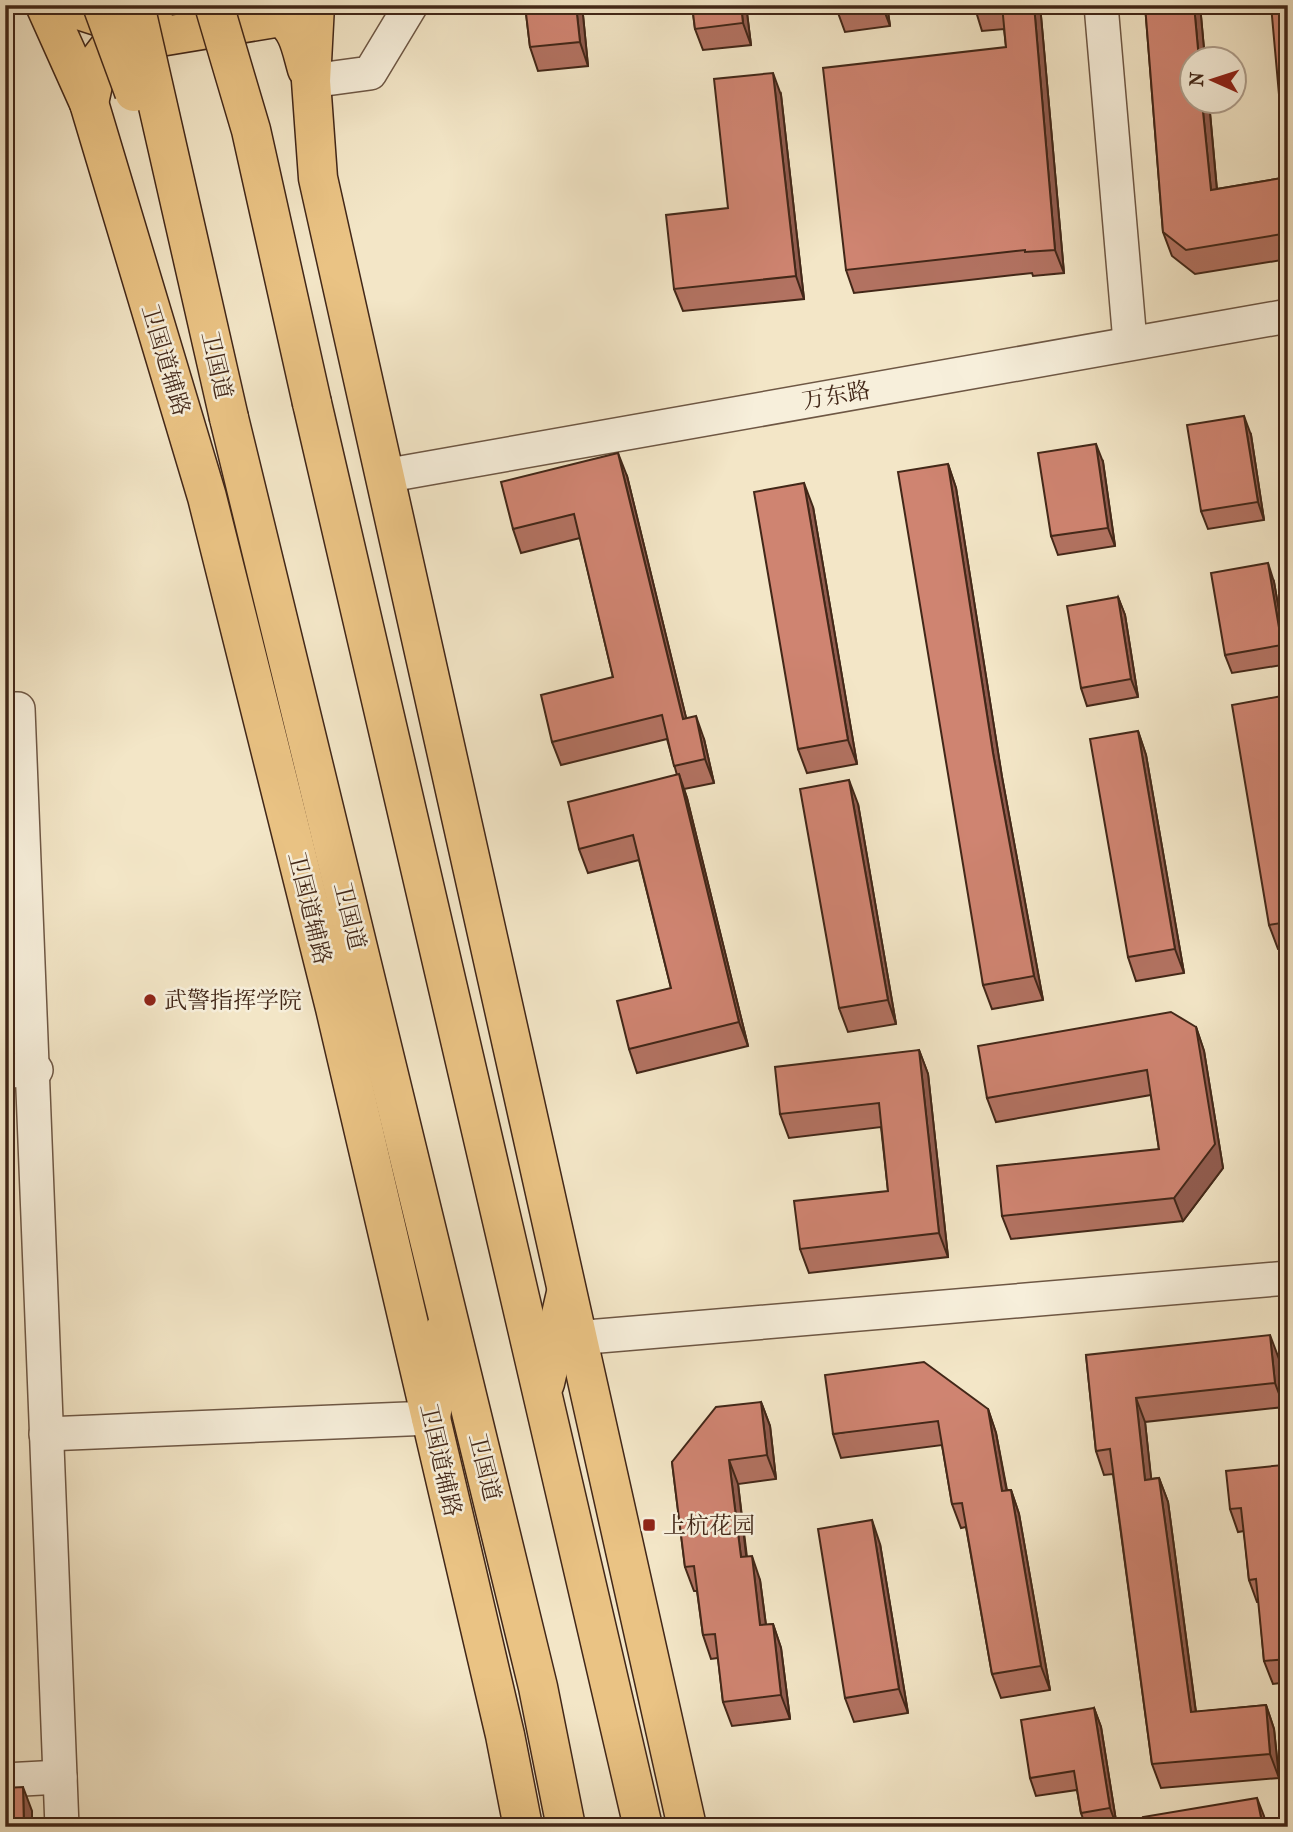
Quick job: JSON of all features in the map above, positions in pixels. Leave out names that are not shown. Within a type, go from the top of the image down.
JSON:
[{"type":"main road","name":"卫国道辅路","points":[[44,5],[89,103],[204,484],[246,645],[431,1418],[502,1722],[523,1827]]},
{"type":"main road","points":[[63,5],[97,16],[156,5]]},
{"type":"main road","points":[[102,5],[188,237]]},
{"type":"main road","name":"卫国道","points":[[135,5],[229,418],[538,1686],[566,1827]]},
{"type":"main road","points":[[214,5],[251,130],[643,1827]]},
{"type":"main road","points":[[242,5],[251,130]]},
{"type":"main road","points":[[315,5],[311,81],[318,178],[461,807],[566,1293],[687,1827]]},
{"type":"main road","points":[[89,103],[98,62],[111,45],[281,17],[290,23],[297,35],[311,81]]},
{"type":"main road","points":[[543,1392],[566,1293]]},
{"type":"main road","points":[[446,1315],[431,1418],[488,1479]]},
{"type":"main road","points":[[633,1778],[667,1827]]},
{"type":"street","points":[[311,81],[370,73],[411,5]]},
{"type":"street","points":[[1101,5],[1130,342]]},
{"type":"street","name":"万东路","points":[[384,476],[1288,316]]},
{"type":"street","points":[[5,709],[18,709],[20,1070],[46,1434],[62,1827]]},
{"type":"street","points":[[576,1338],[1288,1278]]},
{"type":"street","points":[[46,1434],[431,1418]]},
{"type":"street","points":[[5,1780],[60,1777]]},
{"type":"building","points":[[525,5],[576,5],[580,42],[530,47]]},
{"type":"building","points":[[692,5],[741,5],[743,23],[695,29]]},
{"type":"building","points":[[837,5],[879,5],[837,10]]},
{"type":"building","points":[[974,5],[1000,5],[974,8]]},
{"type":"building","points":[[1002,5],[1034,5],[1055,250],[1025,250],[846,270],[823,68],[1006,47]]},
{"type":"building","points":[[1145,5],[1194,5],[1198,46],[1178,46],[1178,116],[1203,116],[1211,190],[1288,177],[1288,233],[1186,250],[1163,232]]},
{"type":"building","points":[[1271,5],[1288,5],[1288,128],[1282,128]]},
{"type":"building","points":[[773,73],[796,276],[674,289],[666,215],[728,208],[714,79]]},
{"type":"building","points":[[1285,341],[1288,341],[1288,362]]},
{"type":"building","points":[[1244,416],[1258,502],[1201,511],[1187,425]]},
{"type":"building","points":[[1096,444],[1108,528],[1051,536],[1038,453]]},
{"type":"building","points":[[618,453],[683,719],[696,716],[705,759],[674,766],[662,715],[552,742],[541,695],[613,677],[574,514],[513,529],[501,482]]},
{"type":"building","points":[[948,464],[993,753],[1034,976],[983,985],[898,472]]},
{"type":"building","points":[[804,483],[848,740],[798,749],[754,492]]},
{"type":"building","points":[[1268,563],[1282,645],[1225,655],[1211,573]]},
{"type":"building","points":[[1118,597],[1131,679],[1081,688],[1067,606]]},
{"type":"building","points":[[1282,696],[1288,728],[1288,922],[1269,925],[1232,705]]},
{"type":"building","points":[[1138,731],[1175,949],[1128,957],[1090,739]]},
{"type":"building","points":[[679,774],[739,1022],[629,1049],[617,1001],[671,988],[633,835],[579,849],[568,802]]},
{"type":"building","points":[[849,780],[888,1000],[839,1008],[800,789]]},
{"type":"building","points":[[1288,1002],[1288,1036],[1283,1009]]},
{"type":"building","points":[[1171,1012],[1196,1027],[1215,1144],[1174,1198],[1002,1216],[997,1166],[1159,1149],[1147,1070],[987,1098],[978,1046]]},
{"type":"building","points":[[919,1050],[939,1233],[800,1249],[794,1201],[888,1191],[879,1103],[780,1114],[775,1067]]},
{"type":"building","points":[[1270,1335],[1275,1383],[1136,1398],[1145,1480],[1159,1478],[1191,1712],[1266,1705],[1270,1754],[1152,1764],[1110,1449],[1096,1451],[1086,1355]]},
{"type":"building","points":[[924,1362],[988,1409],[1002,1491],[1011,1490],[1041,1666],[992,1674],[962,1503],[952,1504],[938,1421],[833,1434],[825,1375]]},
{"type":"building","points":[[761,1402],[767,1455],[729,1460],[741,1557],[752,1556],[760,1625],[773,1624],[781,1695],[723,1702],[715,1634],[703,1635],[694,1566],[685,1567],[672,1462],[716,1407]]},
{"type":"building","points":[[1283,1465],[1283,1469],[1288,1469],[1288,1659],[1264,1661],[1256,1579],[1249,1580],[1241,1508],[1230,1509],[1226,1471]]},
{"type":"building","points":[[872,1520],[899,1689],[845,1698],[818,1529]]},
{"type":"building","points":[[1094,1708],[1110,1808],[1081,1813],[1074,1771],[1030,1778],[1021,1720]]},
{"type":"building","points":[[23,1787],[24,1827],[5,1827],[5,1788]]},
{"type":"building","points":[[1257,1798],[1263,1827],[1145,1827],[1143,1817]]},
{"type":"place","name":"武警指挥学院","points":[[150,1000]]},
{"type":"place","name":"上杭花园","points":[[649,1525]]}]
